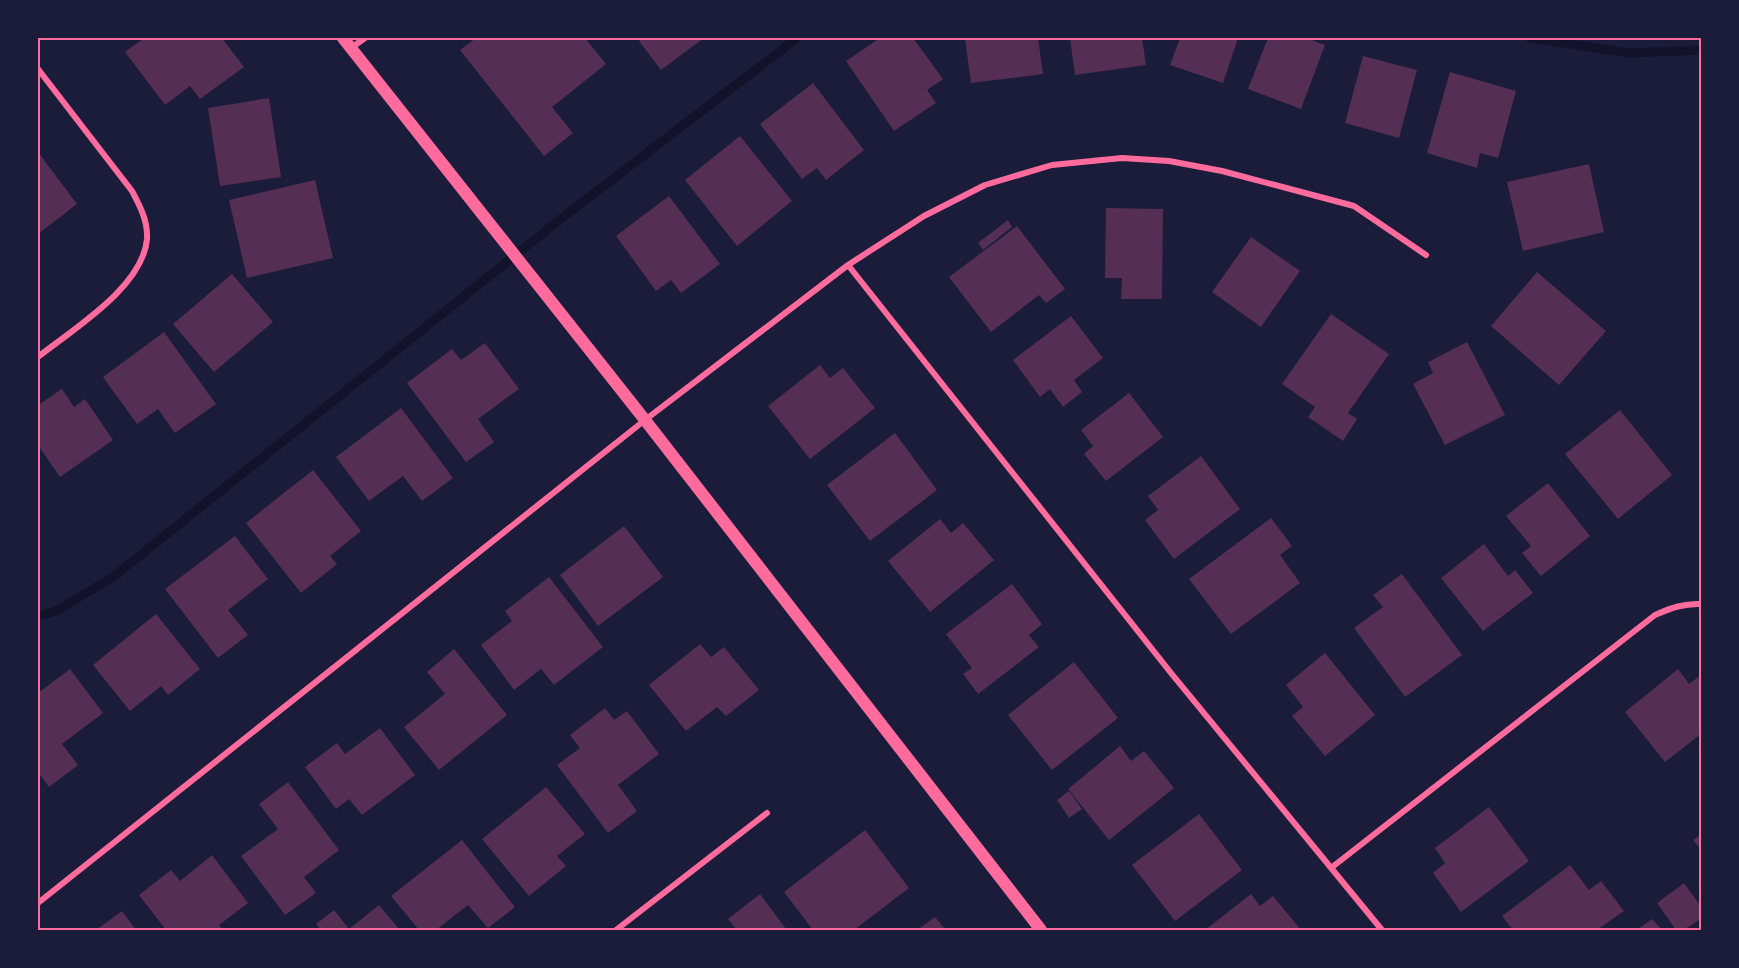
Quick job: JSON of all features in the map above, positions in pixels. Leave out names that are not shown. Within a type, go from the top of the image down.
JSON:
[{"type":"main road","points":[[343,38],[645,420],[1041,930]]},
{"type":"street","points":[[351,48],[365,38]]},
{"type":"street","points":[[38,69],[132,191],[144,213],[147,238],[141,262],[126,284],[106,303],[38,357]]},
{"type":"street","points":[[38,903],[645,420],[848,265],[924,216],[985,185],[1052,165],[1122,158],[1169,161],[1222,171],[1354,206],[1426,255]]},
{"type":"street","points":[[848,265],[1171,673],[1382,930]]},
{"type":"street","points":[[1331,868],[1655,615],[1674,607],[1701,604]]},
{"type":"street","points":[[616,930],[767,813]]},
{"type":"building","points":[[144,38],[222,38],[244,67],[200,99],[190,86],[165,105],[125,52]]},
{"type":"building","points":[[476,38],[585,38],[606,64],[552,107],[573,133],[544,156],[460,50]]},
{"type":"building","points":[[643,38],[704,38],[661,70],[639,41]]},
{"type":"building","points":[[875,38],[913,38],[943,79],[927,90],[936,103],[894,131],[846,61],[877,40]]},
{"type":"building","points":[[965,38],[1038,38],[1043,74],[971,83]]},
{"type":"building","points":[[1070,38],[1142,38],[1146,65],[1075,75]]},
{"type":"building","points":[[1180,38],[1238,38],[1223,83],[1170,65]]},
{"type":"building","points":[[1268,38],[1306,38],[1325,45],[1301,109],[1248,89]]},
{"type":"building","points":[[1363,56],[1417,70],[1399,138],[1345,123]]},
{"type":"building","points":[[1450,72],[1516,91],[1498,158],[1480,153],[1477,168],[1427,153]]},
{"type":"building","points":[[813,83],[864,150],[826,180],[817,168],[802,179],[760,124]]},
{"type":"building","points":[[269,98],[281,177],[220,186],[208,108]]},
{"type":"building","points":[[740,136],[792,201],[737,246],[685,180]]},
{"type":"building","points":[[38,152],[77,204],[38,234]]},
{"type":"building","points":[[1589,164],[1604,232],[1523,251],[1507,182]]},
{"type":"building","points":[[315,180],[333,258],[247,278],[229,200]]},
{"type":"building","points":[[669,196],[720,264],[681,293],[671,280],[656,291],[616,236]]},
{"type":"building","points":[[1106,208],[1163,209],[1162,299],[1121,299],[1122,278],[1105,278]]},
{"type":"building","points":[[1008,220],[1012,227],[983,250],[978,243]]},
{"type":"building","points":[[1017,226],[1065,289],[1046,303],[1039,295],[991,332],[949,277]]},
{"type":"building","points":[[1251,237],[1300,271],[1261,327],[1212,292]]},
{"type":"building","points":[[1537,272],[1606,331],[1559,385],[1491,326]]},
{"type":"building","points":[[232,274],[273,322],[214,372],[173,324]]},
{"type":"building","points":[[1331,314],[1389,354],[1348,413],[1357,419],[1343,441],[1308,417],[1315,407],[1282,384]]},
{"type":"building","points":[[1071,316],[1103,358],[1074,380],[1082,392],[1063,407],[1050,389],[1040,397],[1013,360]]},
{"type":"building","points":[[164,332],[216,404],[175,433],[158,409],[137,424],[103,377]]},
{"type":"building","points":[[1467,342],[1505,415],[1445,445],[1413,384],[1433,373],[1428,362]]},
{"type":"building","points":[[485,343],[519,389],[478,419],[494,442],[466,462],[407,383],[452,349],[461,360]]},
{"type":"building","points":[[820,365],[830,378],[843,368],[875,408],[810,459],[768,406]]},
{"type":"building","points":[[62,389],[74,407],[85,399],[113,440],[60,477],[38,445],[38,405]]},
{"type":"building","points":[[1129,393],[1163,437],[1106,481],[1084,454],[1093,446],[1081,430]]},
{"type":"building","points":[[401,408],[453,478],[422,501],[403,476],[369,501],[336,457]]},
{"type":"building","points":[[1620,410],[1672,475],[1618,519],[1565,454]]},
{"type":"building","points":[[895,433],[937,490],[870,541],[827,485]]},
{"type":"building","points":[[1201,456],[1240,509],[1174,559],[1145,520],[1158,510],[1148,496]]},
{"type":"building","points":[[313,470],[361,531],[330,556],[337,564],[301,593],[246,523]]},
{"type":"building","points":[[1548,483],[1590,536],[1541,576],[1522,553],[1531,546],[1506,516]]},
{"type":"building","points":[[1271,518],[1292,546],[1280,555],[1300,583],[1231,634],[1189,579]]},
{"type":"building","points":[[940,519],[951,533],[963,523],[994,560],[930,612],[888,561]]},
{"type":"building","points":[[624,526],[663,577],[598,626],[560,575]]},
{"type":"building","points":[[235,536],[268,579],[228,610],[248,635],[218,658],[165,589]]},
{"type":"building","points":[[1484,544],[1508,576],[1515,570],[1533,593],[1483,631],[1441,578]]},
{"type":"building","points":[[1402,574],[1462,655],[1405,697],[1354,628],[1383,607],[1373,595]]},
{"type":"building","points":[[549,577],[603,647],[554,685],[541,669],[514,690],[481,645],[512,621],[505,611]]},
{"type":"building","points":[[1012,584],[1042,624],[1029,635],[1039,647],[978,694],[963,674],[972,668],[946,634]]},
{"type":"building","points":[[156,614],[200,669],[168,695],[161,686],[130,711],[93,665]]},
{"type":"building","points":[[700,644],[711,657],[724,647],[759,690],[726,716],[717,707],[686,731],[649,685]]},
{"type":"building","points":[[454,649],[507,715],[439,770],[404,727],[445,694],[427,672]]},
{"type":"building","points":[[1325,653],[1375,715],[1325,756],[1292,716],[1303,707],[1286,685]]},
{"type":"building","points":[[1074,662],[1118,718],[1052,770],[1008,715]]},
{"type":"building","points":[[70,669],[103,713],[62,744],[78,765],[49,787],[38,772],[38,693]]},
{"type":"building","points":[[1678,669],[1689,684],[1702,674],[1702,733],[1665,762],[1625,712]]},
{"type":"building","points":[[605,708],[614,720],[627,711],[659,754],[618,785],[637,811],[608,833],[557,765],[580,748],[570,735]]},
{"type":"building","points":[[380,728],[415,775],[362,815],[349,799],[336,809],[305,767],[337,743],[345,754]]},
{"type":"building","points":[[1120,746],[1131,761],[1144,751],[1174,788],[1109,840],[1068,789]]},
{"type":"building","points":[[288,782],[339,850],[304,877],[316,893],[285,915],[241,856],[278,829],[259,804]]},
{"type":"building","points":[[546,787],[585,834],[557,856],[566,866],[529,896],[482,839]]},
{"type":"building","points":[[1069,791],[1082,809],[1069,818],[1057,800]]},
{"type":"building","points":[[1489,807],[1529,861],[1461,912],[1433,873],[1445,863],[1435,848]]},
{"type":"building","points":[[1199,814],[1242,870],[1175,921],[1132,865]]},
{"type":"building","points":[[865,830],[909,888],[854,930],[813,930],[784,892]]},
{"type":"building","points":[[1702,834],[1702,851],[1693,840]]},
{"type":"building","points":[[462,840],[515,907],[488,928],[468,905],[436,930],[419,930],[391,896]]},
{"type":"building","points":[[212,855],[248,903],[219,925],[223,930],[166,930],[139,895],[171,870],[180,881]]},
{"type":"building","points":[[1570,865],[1589,890],[1601,881],[1624,911],[1597,930],[1513,930],[1502,916]]},
{"type":"building","points":[[1684,883],[1702,908],[1702,918],[1684,930],[1676,930],[1657,903]]},
{"type":"building","points":[[760,894],[787,930],[737,930],[728,919]]},
{"type":"building","points":[[1251,894],[1260,906],[1273,896],[1301,930],[1205,930]]},
{"type":"building","points":[[379,905],[400,930],[321,930],[316,924],[334,910],[349,929]]},
{"type":"building","points":[[122,911],[136,930],[96,930]]},
{"type":"building","points":[[935,917],[946,930],[917,930]]},
{"type":"building","points":[[1652,919],[1662,930],[1637,930]]},
{"type":"waterway","points":[[38,616],[56,611],[113,577],[558,221],[797,38]]},
{"type":"waterway","points":[[1530,38],[1629,53],[1702,50]]}]
